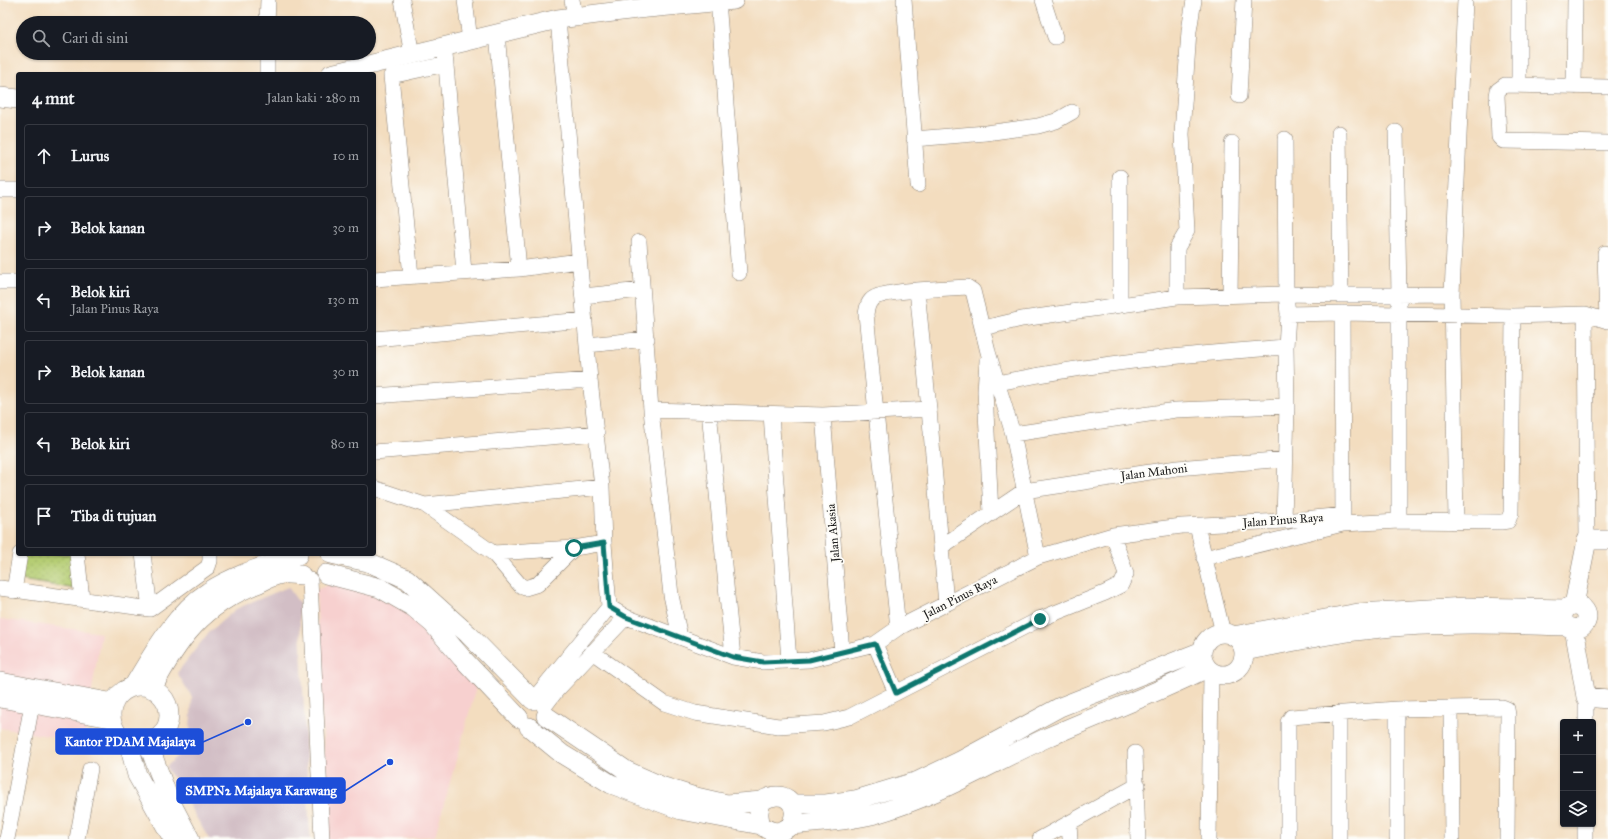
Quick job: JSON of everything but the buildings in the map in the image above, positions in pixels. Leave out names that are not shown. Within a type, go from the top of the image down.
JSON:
[{"type":"street","points":[[267,16],[268,0]]},
{"type":"street","points":[[402,0],[412,55]]},
{"type":"street","points":[[465,0],[470,40]]},
{"type":"street","points":[[411,276],[390,76],[445,56],[470,40],[497,34],[568,12],[724,0],[739,273]]},
{"type":"street","points":[[904,0],[918,185]]},
{"type":"street","points":[[1043,0],[1055,37]]},
{"type":"street","points":[[1178,297],[1177,248],[1187,230],[1182,134],[1189,31],[1194,0]]},
{"type":"street","points":[[1239,96],[1244,0]]},
{"type":"street","points":[[1456,522],[1452,294],[1465,0]]},
{"type":"street","points":[[1519,0],[1519,85]]},
{"type":"street","points":[[1574,87],[1575,0]]},
{"type":"street","points":[[568,12],[584,320],[602,487],[604,543],[609,607],[541,707],[542,724],[534,728],[524,723],[519,714],[522,706],[529,700],[541,707],[627,771],[662,786],[692,796],[727,804],[762,801],[774,795],[781,796],[792,804],[795,811],[776,832]]},
{"type":"street","points":[[497,34],[519,269]]},
{"type":"street","points":[[353,72],[412,55],[445,56]]},
{"type":"street","points":[[445,56],[464,272]]},
{"type":"street","points":[[267,60],[267,72]]},
{"type":"street","points":[[1608,87],[1505,85],[1498,90],[1497,96],[1501,140],[1506,142],[1608,143]]},
{"type":"street","points":[[0,97],[16,99]]},
{"type":"street","points":[[914,139],[986,133],[1038,126],[1056,121],[1072,112]]},
{"type":"street","points":[[1396,132],[1399,294],[1399,521]]},
{"type":"street","points":[[1339,133],[1341,295]]},
{"type":"street","points":[[1284,521],[1287,406],[1286,347],[1288,314],[1286,294],[1285,139]]},
{"type":"street","points":[[1230,295],[1232,143]]},
{"type":"street","points":[[1120,177],[1120,305]]},
{"type":"street","points":[[0,190],[16,190]]},
{"type":"street","points":[[639,242],[651,410],[672,595],[680,637]]},
{"type":"street","points":[[1288,314],[1342,312],[1513,316],[1586,314],[1607,321],[1605,253]]},
{"type":"street","points":[[376,279],[519,269],[580,261]]},
{"type":"street","points":[[0,282],[16,282]]},
{"type":"street","points":[[898,628],[866,314],[868,304],[874,298],[917,290],[966,287],[973,291],[988,352],[1013,434],[1038,557]]},
{"type":"street","points":[[583,296],[642,290]]},
{"type":"street","points":[[917,290],[946,604]]},
{"type":"street","points":[[982,328],[1022,319],[1178,297],[1286,294],[1452,294]]},
{"type":"street","points":[[1586,314],[1607,304]]},
{"type":"street","points":[[1342,312],[1343,520]]},
{"type":"street","points":[[1586,314],[1587,540],[1571,617],[1586,697],[1586,719]]},
{"type":"street","points":[[1204,558],[1343,520],[1504,522],[1510,518],[1513,316]]},
{"type":"street","points":[[376,339],[584,320]]},
{"type":"street","points":[[587,344],[647,339]]},
{"type":"street","points":[[998,383],[1037,375],[1154,358],[1286,347]]},
{"type":"street","points":[[988,352],[985,391],[991,514]]},
{"type":"street","points":[[376,396],[590,380]]},
{"type":"street","points":[[1013,434],[1176,410],[1287,406]]},
{"type":"street","points":[[651,410],[823,415],[929,409]]},
{"type":"street","points":[[709,411],[733,657]]},
{"type":"street","points":[[771,414],[789,660]]},
{"type":"street","name":"Jalan Akasia","points":[[823,415],[842,652]]},
{"type":"street","points":[[376,452],[597,433]]},
{"type":"street","name":"Jalan Mahoni","points":[[1024,491],[1177,468],[1285,460]]},
{"type":"street","points":[[425,505],[602,487]]},
{"type":"street","points":[[376,489],[425,505],[493,554],[520,585],[529,588],[538,584],[574,548]]},
{"type":"street","points":[[941,547],[1024,491]]},
{"type":"street","name":"Jalan Pinus Raya","points":[[609,607],[626,617],[733,657],[763,662],[809,660],[875,644],[898,628],[1038,557],[1113,535],[1196,526],[1284,521],[1343,520]]},
{"type":"street","points":[[1196,526],[1204,558],[1228,634],[1240,642],[1244,651],[1243,661],[1238,669],[1230,675],[1220,675],[1207,664]]},
{"type":"street","points":[[592,652],[664,703],[695,713],[778,726],[824,723],[849,717],[1040,619],[1121,585],[1126,574],[1113,535]]},
{"type":"street","points":[[1587,540],[1608,540]]},
{"type":"street","points":[[493,554],[574,548],[604,543]]},
{"type":"street","points":[[19,556],[7,589],[150,609],[208,568],[210,556]]},
{"type":"street","points":[[77,556],[82,600]]},
{"type":"street","points":[[143,556],[150,609]]},
{"type":"street","points":[[133,687],[157,646],[178,619],[207,592],[241,575],[293,556]]},
{"type":"street","points":[[298,556],[296,565],[312,576]]},
{"type":"street","points":[[312,576],[329,563],[327,556]]},
{"type":"street","points":[[340,556],[368,562],[407,579],[468,634],[541,707]]},
{"type":"street","points":[[152,689],[167,660],[191,628],[220,601],[238,591],[283,573],[312,576],[380,588],[413,607],[433,624],[524,723],[562,754],[611,784],[681,810],[776,832],[869,815],[922,788],[960,762],[1060,707],[1207,664]]},
{"type":"street","points":[[312,576],[322,839]]},
{"type":"street","points":[[1244,651],[1358,613],[1373,621],[1417,617],[1465,616],[1571,617]]},
{"type":"street","points":[[541,707],[626,617]]},
{"type":"street","points":[[1209,839],[1207,640],[1214,635],[1300,632]]},
{"type":"street","points":[[875,644],[896,693]]},
{"type":"street","points":[[0,682],[112,710]]},
{"type":"street","points":[[143,686],[152,689],[160,695],[166,703],[168,722],[163,732],[156,739],[148,743],[138,744],[128,741],[117,732],[112,710],[118,696],[133,687],[143,686]]},
{"type":"street","points":[[1586,697],[1608,699]]},
{"type":"street","points":[[0,698],[32,704],[112,710]]},
{"type":"street","points":[[7,839],[32,704]]},
{"type":"street","points":[[1288,839],[1288,722],[1291,717],[1296,715],[1397,709],[1502,707],[1508,711],[1507,839]]},
{"type":"street","points":[[1451,708],[1452,839]]},
{"type":"street","points":[[1397,709],[1397,839]]},
{"type":"street","points":[[1339,713],[1339,839]]},
{"type":"street","points":[[128,741],[137,775],[173,839]]},
{"type":"street","points":[[148,743],[168,797],[190,839]]},
{"type":"street","points":[[1135,752],[1138,785],[1138,839]]},
{"type":"street","points":[[78,839],[90,769]]},
{"type":"street","points":[[1040,839],[1138,785]]},
{"type":"street","points":[[792,804],[826,804],[922,788]]},
{"type":"street","points":[[762,801],[758,809],[758,817],[776,832]]},
{"type":"street","points":[[1069,823],[1070,839]]},
{"type":"street","points":[[1585,839],[1586,827]]},
{"type":"shaded area","points":[[335,582],[357,586],[399,607],[413,617],[476,688],[435,836],[397,839],[328,839],[316,590]]},
{"type":"shaded area","points":[[288,587],[299,603],[310,839],[209,839],[166,767],[189,746],[192,697],[177,673],[209,632],[236,609]]},
{"type":"shaded area","points":[[0,619],[101,633],[84,742],[0,728]]},
{"type":"green space","points":[[24,556],[73,556],[76,589],[21,580]]},
{"type":"place","name":"Kantor PDAM Majalaya","points":[[248,722]]},
{"type":"place","name":"SMPN2 Majalaya Karawang","points":[[390,762]]},
{"type":"route","points":[[574,548],[604,543],[609,607],[626,617],[733,657],[763,662],[809,660],[875,644],[896,693],[1040,619]]}]
